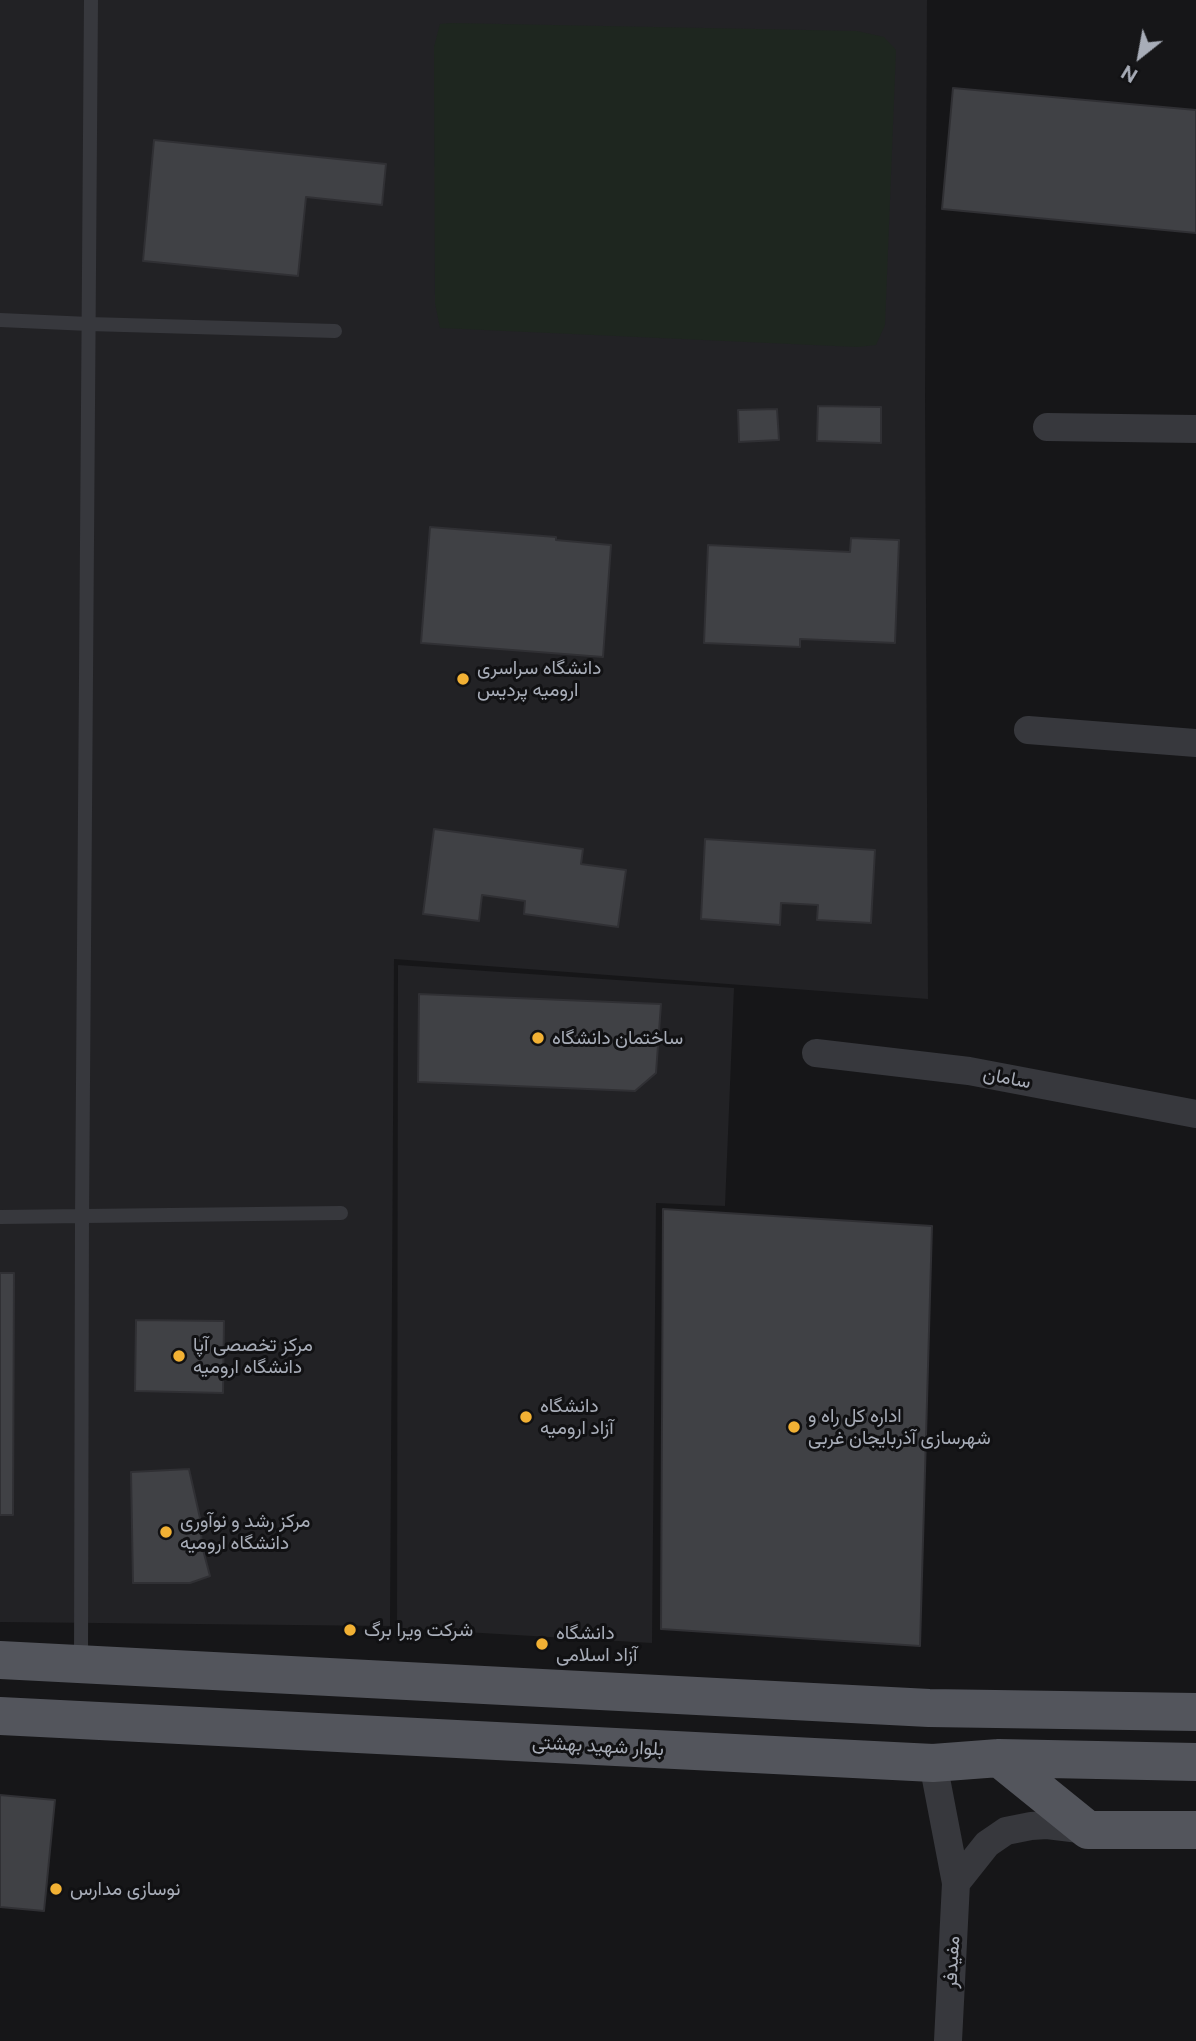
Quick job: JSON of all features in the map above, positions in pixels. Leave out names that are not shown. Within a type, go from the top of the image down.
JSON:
[{"type":"main road","points":[[0,1660],[929,1708],[1196,1712]]},
{"type":"main road","points":[[929,1708],[933,1763]]},
{"type":"main road","name":"بلوار شهید بهشتی","points":[[0,1716],[933,1763],[999,1758],[1196,1762]]},
{"type":"main road","points":[[999,1758],[1088,1830],[1196,1830]]},
{"type":"street","points":[[1047,427],[1196,429]]},
{"type":"street","points":[[1028,730],[1196,743]]},
{"type":"street","name":"سامان","points":[[816,1053],[969,1071],[1196,1114]]},
{"type":"street","name":"مفیدفر","points":[[933,1763],[956,1883],[948,2041]]},
{"type":"street","points":[[956,1883],[987,1844],[1006,1831],[1047,1825],[1088,1830]]},
{"type":"lane","points":[[81,1664],[91,0]]},
{"type":"lane","points":[[0,320],[335,331]]},
{"type":"lane","points":[[0,1217],[341,1213]]},
{"type":"shaded area","name":"دانشگاه سراسری ارومیه پردیس","points":[[0,0],[927,0],[925,398],[928,999],[394,959],[390,1626],[0,1622]]},
{"type":"shaded area","points":[[440,24],[857,31],[884,37],[896,50],[885,325],[876,345],[857,347],[440,328],[435,303],[434,47]]},
{"type":"shaded area","name":"دانشگاه آزاد ارومیه","points":[[398,965],[734,988],[725,1206],[656,1203],[652,1643],[397,1628]]},
{"type":"building","points":[[953,88],[1196,110],[1196,233],[942,209]]},
{"type":"building","points":[[154,140],[386,164],[382,205],[306,197],[298,276],[143,261]]},
{"type":"building","points":[[818,406],[881,407],[881,443],[817,441]]},
{"type":"building","points":[[777,409],[779,440],[739,442],[738,410]]},
{"type":"building","points":[[430,527],[556,537],[556,540],[611,545],[603,657],[421,643]]},
{"type":"building","points":[[851,538],[899,540],[895,643],[800,639],[800,647],[704,643],[708,545],[850,552]]},
{"type":"building","points":[[434,829],[583,849],[581,864],[626,870],[618,927],[524,914],[525,901],[482,895],[479,921],[423,914]]},
{"type":"building","points":[[705,839],[875,850],[871,923],[817,920],[818,905],[781,903],[780,925],[701,919]]},
{"type":"building","name":"ساختمان دانشگاه","points":[[419,994],[661,1004],[656,1073],[635,1091],[418,1082]]},
{"type":"building","name":"اداره کل راه و شهرسازی آذربایجان غربی","points":[[663,1209],[932,1226],[920,1646],[661,1629]]},
{"type":"building","points":[[0,1273],[14,1273],[13,1515],[0,1515]]},
{"type":"building","name":"مرکز تخصصی آپا دانشگاه ارومیه","points":[[136,1320],[224,1321],[223,1393],[135,1391]]},
{"type":"building","name":"مرکز رشد و نوآوری دانشگاه ارومیه","points":[[189,1469],[210,1576],[190,1583],[133,1583],[131,1472]]},
{"type":"building","points":[[0,1795],[55,1800],[44,1911],[0,1907]]},
{"type":"place","name":"دانشگاه سراسری ارومیه پردیس","points":[[463,679]]},
{"type":"place","name":"ساختمان دانشگاه","points":[[538,1038]]},
{"type":"place","name":"مرکز تخصصی آپا دانشگاه ارومیه","points":[[179,1356]]},
{"type":"place","name":"دانشگاه آزاد ارومیه","points":[[526,1417]]},
{"type":"place","name":"اداره کل راه و شهرسازی آذربایجان غربی","points":[[794,1427]]},
{"type":"place","name":"مرکز رشد و نوآوری دانشگاه ارومیه","points":[[166,1532]]},
{"type":"place","name":"شرکت ویرا برگ","points":[[350,1630]]},
{"type":"place","name":"دانشگاه آزاد اسلامی","points":[[542,1644]]},
{"type":"place","name":"نوسازی مدارس","points":[[56,1889]]}]
